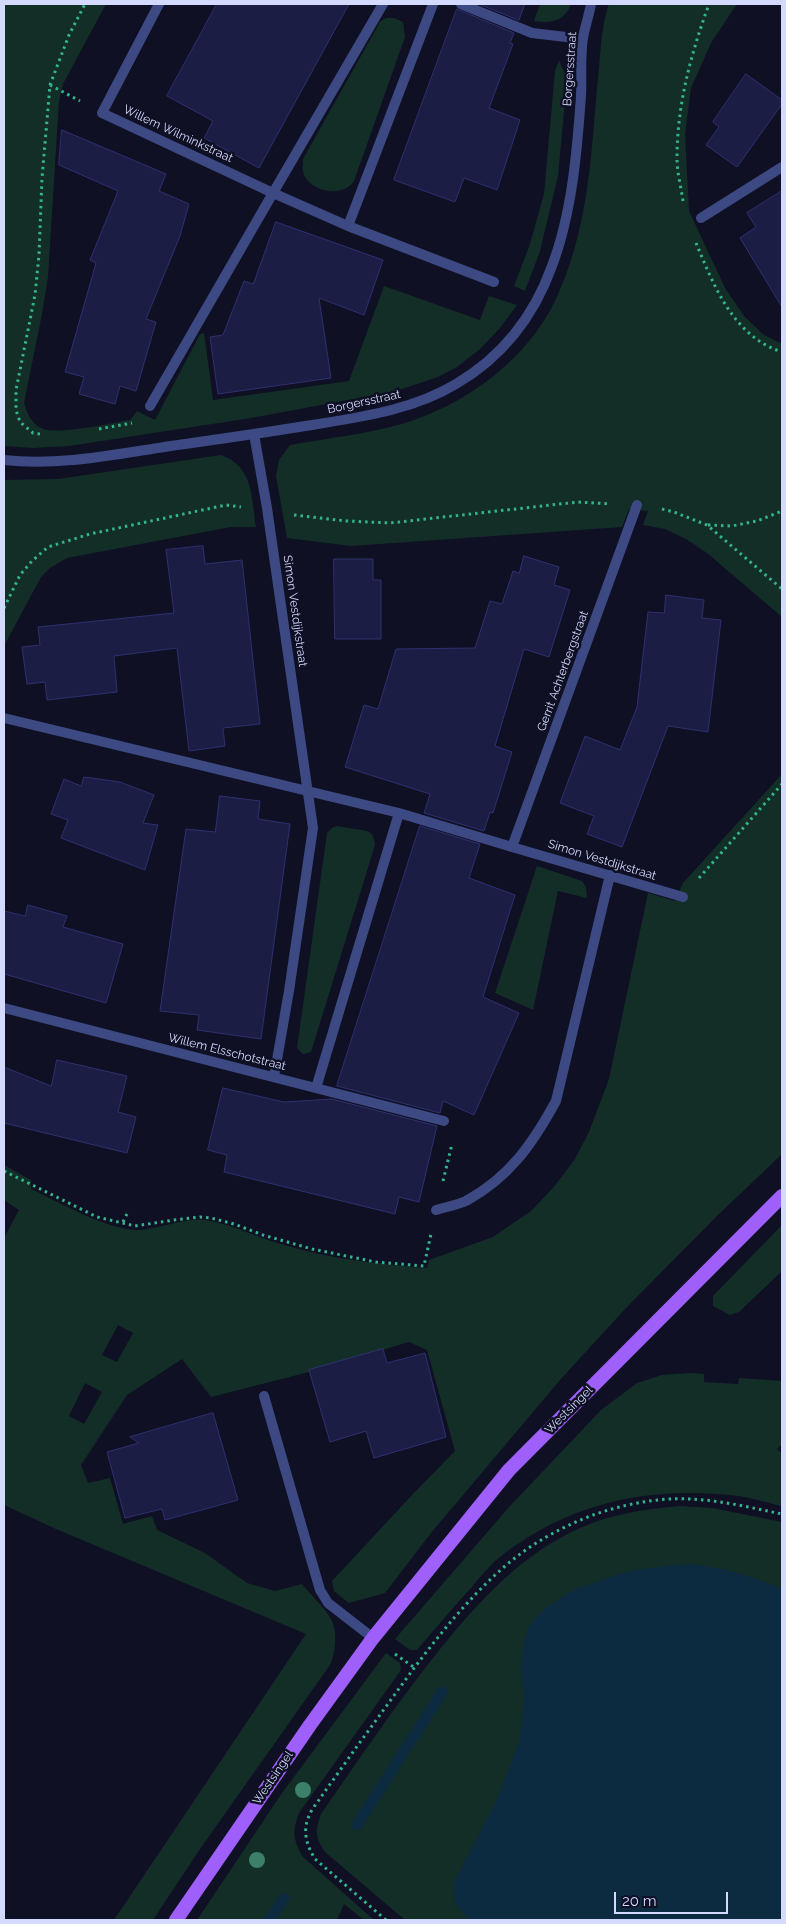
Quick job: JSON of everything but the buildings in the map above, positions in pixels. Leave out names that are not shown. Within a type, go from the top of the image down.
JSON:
[{"type":"main road","name":"Westsingel","points":[[176,1920],[310,1725],[373,1638],[509,1470],[782,1196]]},
{"type":"street","name":"Willem Wilminkstraat","points":[[159,4],[102,113],[272,193],[348,226],[494,282]]},
{"type":"street","points":[[150,406],[382,4]]},
{"type":"street","points":[[348,226],[433,4]]},
{"type":"street","points":[[461,4],[532,33],[583,39]]},
{"type":"street","name":"Borgersstraat","points":[[4,460],[21,462],[68,460],[342,420],[397,409],[432,396],[472,374],[497,354],[520,328],[536,304],[553,265],[566,216],[575,162],[581,96],[583,39],[591,4]]},
{"type":"street","points":[[700,218],[782,167]]},
{"type":"street","name":"Simon Vestdijkstraat","points":[[254,434],[267,508],[313,828],[274,1077]]},
{"type":"street","name":"Gerrit Achterbergstraat","points":[[512,846],[637,505]]},
{"type":"street","name":"Simon Vestdijkstraat","points":[[4,718],[399,813],[682,897]]},
{"type":"street","points":[[316,1088],[399,813]]},
{"type":"street","points":[[436,1210],[465,1201],[489,1186],[520,1158],[539,1132],[556,1101],[610,875]]},
{"type":"street","name":"Willem Elsschotstraat","points":[[4,1008],[444,1121]]},
{"type":"street","points":[[264,1396],[320,1590],[328,1602],[373,1638]]},
{"type":"path","points":[[48,435],[33,433],[20,422],[16,410],[16,390],[35,295],[50,85],[68,35],[85,4]]},
{"type":"path","points":[[50,85],[102,113]]},
{"type":"path","points":[[96,430],[132,424],[150,406]]},
{"type":"path","points":[[4,608],[20,575],[48,547],[90,534],[226,506],[267,508],[281,513],[347,521],[390,523],[578,502],[637,505],[674,512],[707,525],[782,589]]},
{"type":"path","points":[[707,525],[732,526],[757,521],[782,511]]},
{"type":"path","points":[[682,897],[782,784]]},
{"type":"path","points":[[4,1171],[97,1217],[135,1226],[200,1217],[211,1218],[312,1249],[376,1262],[424,1266],[456,1126],[444,1121]]},
{"type":"path","points":[[122,1222],[127,1214]]},
{"type":"path","points":[[386,1920],[315,1859],[309,1849],[306,1838],[309,1816],[336,1775],[451,1620],[482,1588],[525,1550],[549,1535],[580,1520],[617,1508],[657,1501],[688,1499],[724,1503],[782,1514]]},
{"type":"green space","points":[[4,4],[106,4],[63,84],[59,101],[48,277],[24,403],[32,421],[41,428],[58,431],[98,426],[130,420],[137,411],[155,420],[200,334],[204,333],[213,400],[349,381],[384,286],[480,320],[489,296],[517,305],[500,328],[480,349],[457,367],[438,377],[396,391],[251,418],[69,446],[33,448],[4,446]]},
{"type":"green space","points":[[540,4],[571,4],[565,14],[557,20],[546,22],[534,21]]},
{"type":"green space","points":[[609,4],[737,4],[711,43],[691,88],[685,134],[689,211],[725,288],[744,316],[764,335],[782,344],[782,617],[707,553],[686,539],[665,529],[643,525],[648,511],[629,509],[622,527],[351,546],[287,538],[276,476],[279,460],[290,445],[391,427],[428,415],[471,392],[492,378],[527,344],[542,324],[562,286],[574,250],[583,213],[591,157],[602,35]]},
{"type":"green space","points":[[386,18],[394,18],[403,22],[405,37],[354,181],[343,190],[328,191],[320,189],[308,181],[304,175],[303,159],[380,22]]},
{"type":"green space","points":[[559,60],[567,79],[558,176],[540,251],[525,291],[514,286],[530,244],[544,194],[555,71]]},
{"type":"green space","points":[[221,455],[232,460],[245,475],[249,484],[256,527],[231,527],[67,558],[50,568],[41,577],[4,646],[4,480],[58,479]]},
{"type":"green space","points":[[782,774],[782,1154],[718,1215],[625,1309],[560,1380],[431,1533],[385,1593],[349,1603],[334,1591],[332,1581],[455,1451],[427,1350],[409,1342],[305,1373],[211,1397],[182,1359],[127,1395],[81,1465],[88,1483],[110,1478],[123,1524],[152,1516],[157,1530],[205,1553],[247,1583],[275,1591],[302,1584],[330,1617],[335,1631],[334,1649],[330,1665],[200,1849],[153,1920],[114,1920],[306,1634],[56,1529],[4,1505],[4,1238],[19,1210],[4,1200],[4,1165],[31,1180],[31,1189],[83,1214],[124,1229],[137,1230],[189,1220],[205,1220],[319,1254],[373,1263],[427,1268],[429,1260],[493,1237],[531,1211],[553,1188],[575,1159],[589,1132],[609,1079],[648,893],[675,901],[683,883]],"holes":[[[118,1325],[133,1333],[117,1362],[102,1355]],[[85,1383],[102,1392],[84,1424],[69,1416]]]},
{"type":"green space","points":[[337,826],[369,832],[374,839],[375,845],[311,1052],[303,1054],[297,1048],[327,833]]},
{"type":"green space","points":[[537,866],[582,881],[586,887],[587,898],[558,891],[533,1010],[495,993]]},
{"type":"green space","points":[[782,1225],[782,1271],[739,1312],[730,1315],[713,1306],[713,1296]]},
{"type":"green space","points":[[704,1374],[704,1382],[738,1384],[739,1378],[782,1381],[782,1444],[777,1449],[782,1454],[782,1506],[738,1496],[672,1493],[640,1496],[579,1512],[550,1525],[522,1541],[495,1561],[417,1650],[410,1650],[395,1639],[510,1506],[601,1410],[637,1383],[662,1375]]},
{"type":"green space","points":[[680,1506],[712,1508],[782,1522],[782,1920],[405,1920],[325,1852],[317,1834],[321,1814],[425,1668],[471,1613],[503,1580],[539,1551],[580,1528],[604,1519],[629,1513]]},
{"type":"green space","points":[[386,1653],[400,1663],[401,1670],[299,1813],[295,1825],[295,1840],[303,1857],[374,1920],[364,1920],[344,1904],[337,1920],[197,1920],[282,1793]]},
{"type":"water","points":[[692,1564],[738,1573],[782,1589],[782,1920],[469,1920],[454,1902],[454,1882],[497,1800],[520,1740],[524,1699],[521,1672],[523,1644],[530,1625],[543,1610],[573,1590],[625,1572]]},
{"type":"waterway","points":[[357,1825],[442,1692]]},
{"type":"waterway","points":[[269,1920],[284,1899]]}]
